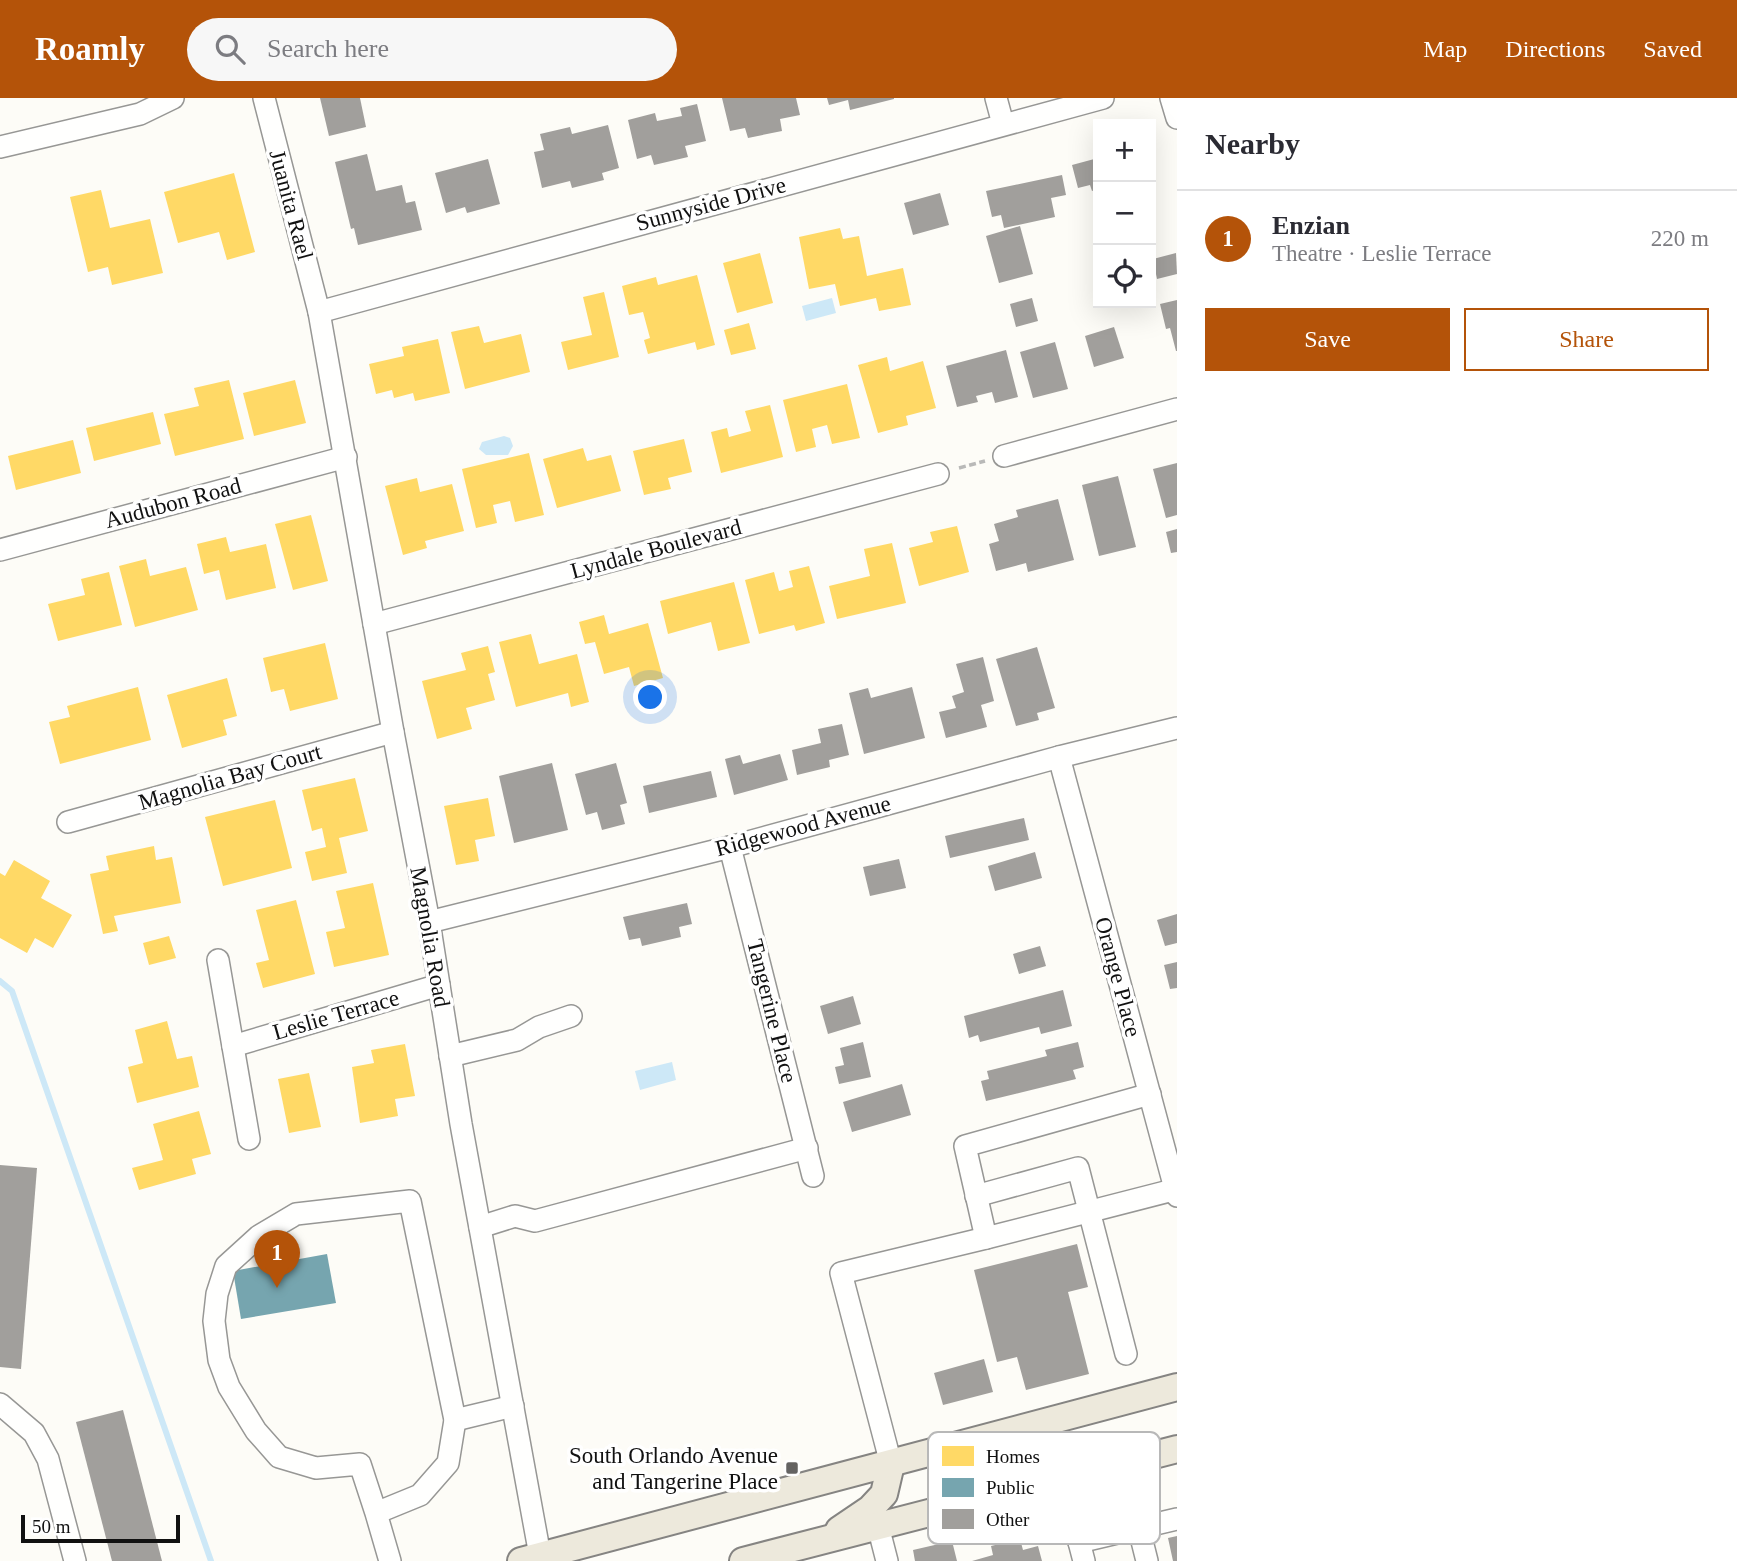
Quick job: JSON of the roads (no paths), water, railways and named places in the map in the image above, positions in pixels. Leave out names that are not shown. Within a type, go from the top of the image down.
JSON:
[{"type":"main road","points":[[1014,1432],[1177,1384]]},
{"type":"main road","points":[[1160,1453],[1177,1448]]},
{"type":"main road","points":[[534,1559],[928,1454]]},
{"type":"main road","points":[[826,1539],[870,1508],[884,1494],[891,1464]]},
{"type":"main road","points":[[743,1561],[928,1513]]},
{"type":"street","points":[[0,147],[140,114],[173,98]]},
{"type":"street","name":"Juanita Rael","points":[[264,98],[319,312]]},
{"type":"street","points":[[996,98],[1003,124]]},
{"type":"street","name":"Sunnyside Drive","points":[[319,312],[1103,98]]},
{"type":"street","points":[[1171,98],[1177,118]]},
{"type":"street","name":"Magnolia Road","points":[[319,312],[513,1406],[534,1559]]},
{"type":"street","points":[[1004,456],[1177,409]]},
{"type":"street","name":"Audubon Road","points":[[0,550],[346,457]]},
{"type":"street","name":"Lyndale Boulevard","points":[[374,624],[938,474]]},
{"type":"street","name":"Ridgewood Avenue","points":[[429,922],[730,847],[1059,757],[1177,728]]},
{"type":"street","name":"Magnolia Bay Court","points":[[68,822],[393,733]]},
{"type":"street","name":"Orange Place","points":[[1059,757],[1176,1191]]},
{"type":"street","name":"Tangerine Place","points":[[730,847],[814,1176]]},
{"type":"street","points":[[218,960],[249,1139]]},
{"type":"street","name":"Leslie Terrace","points":[[233,1046],[439,985]]},
{"type":"street","points":[[450,1056],[517,1040],[539,1027],[571,1016]]},
{"type":"street","points":[[986,1238],[965,1146],[1150,1094]]},
{"type":"street","points":[[480,1227],[515,1216],[535,1221],[807,1148]]},
{"type":"street","points":[[976,1196],[1078,1168],[1126,1354]]},
{"type":"street","points":[[891,1464],[841,1273],[1176,1191]]},
{"type":"street","points":[[376,1513],[420,1495],[441,1471],[448,1462],[455,1420],[410,1201],[296,1214],[259,1236],[226,1266],[217,1294],[214,1321],[219,1360],[229,1387],[256,1431],[279,1457],[316,1468],[360,1464],[390,1561]]},
{"type":"street","points":[[0,1404],[34,1433],[48,1459],[75,1561]]},
{"type":"street","points":[[455,1420],[513,1406]]},
{"type":"street","points":[[1048,1423],[1050,1432]]},
{"type":"street","points":[[1160,1523],[1177,1519]]},
{"type":"street","points":[[878,1526],[887,1561]]},
{"type":"street","points":[[1081,1552],[1101,1544]]},
{"type":"street","points":[[1143,1544],[1147,1561]]},
{"type":"water","points":[[832,298],[836,313],[806,321],[802,306]]},
{"type":"water","points":[[504,436],[510,438],[513,446],[508,455],[486,455],[479,449],[482,442]]},
{"type":"water","points":[[672,1062],[676,1080],[640,1090],[635,1071]]},
{"type":"waterway","points":[[0,981],[12,991],[211,1561]]},
{"type":"place","name":"Enzian","points":[[277,1288]]},
{"type":"place","name":"South Orlando Avenue and Tangerine Place","points":[[792,1468]]}]
